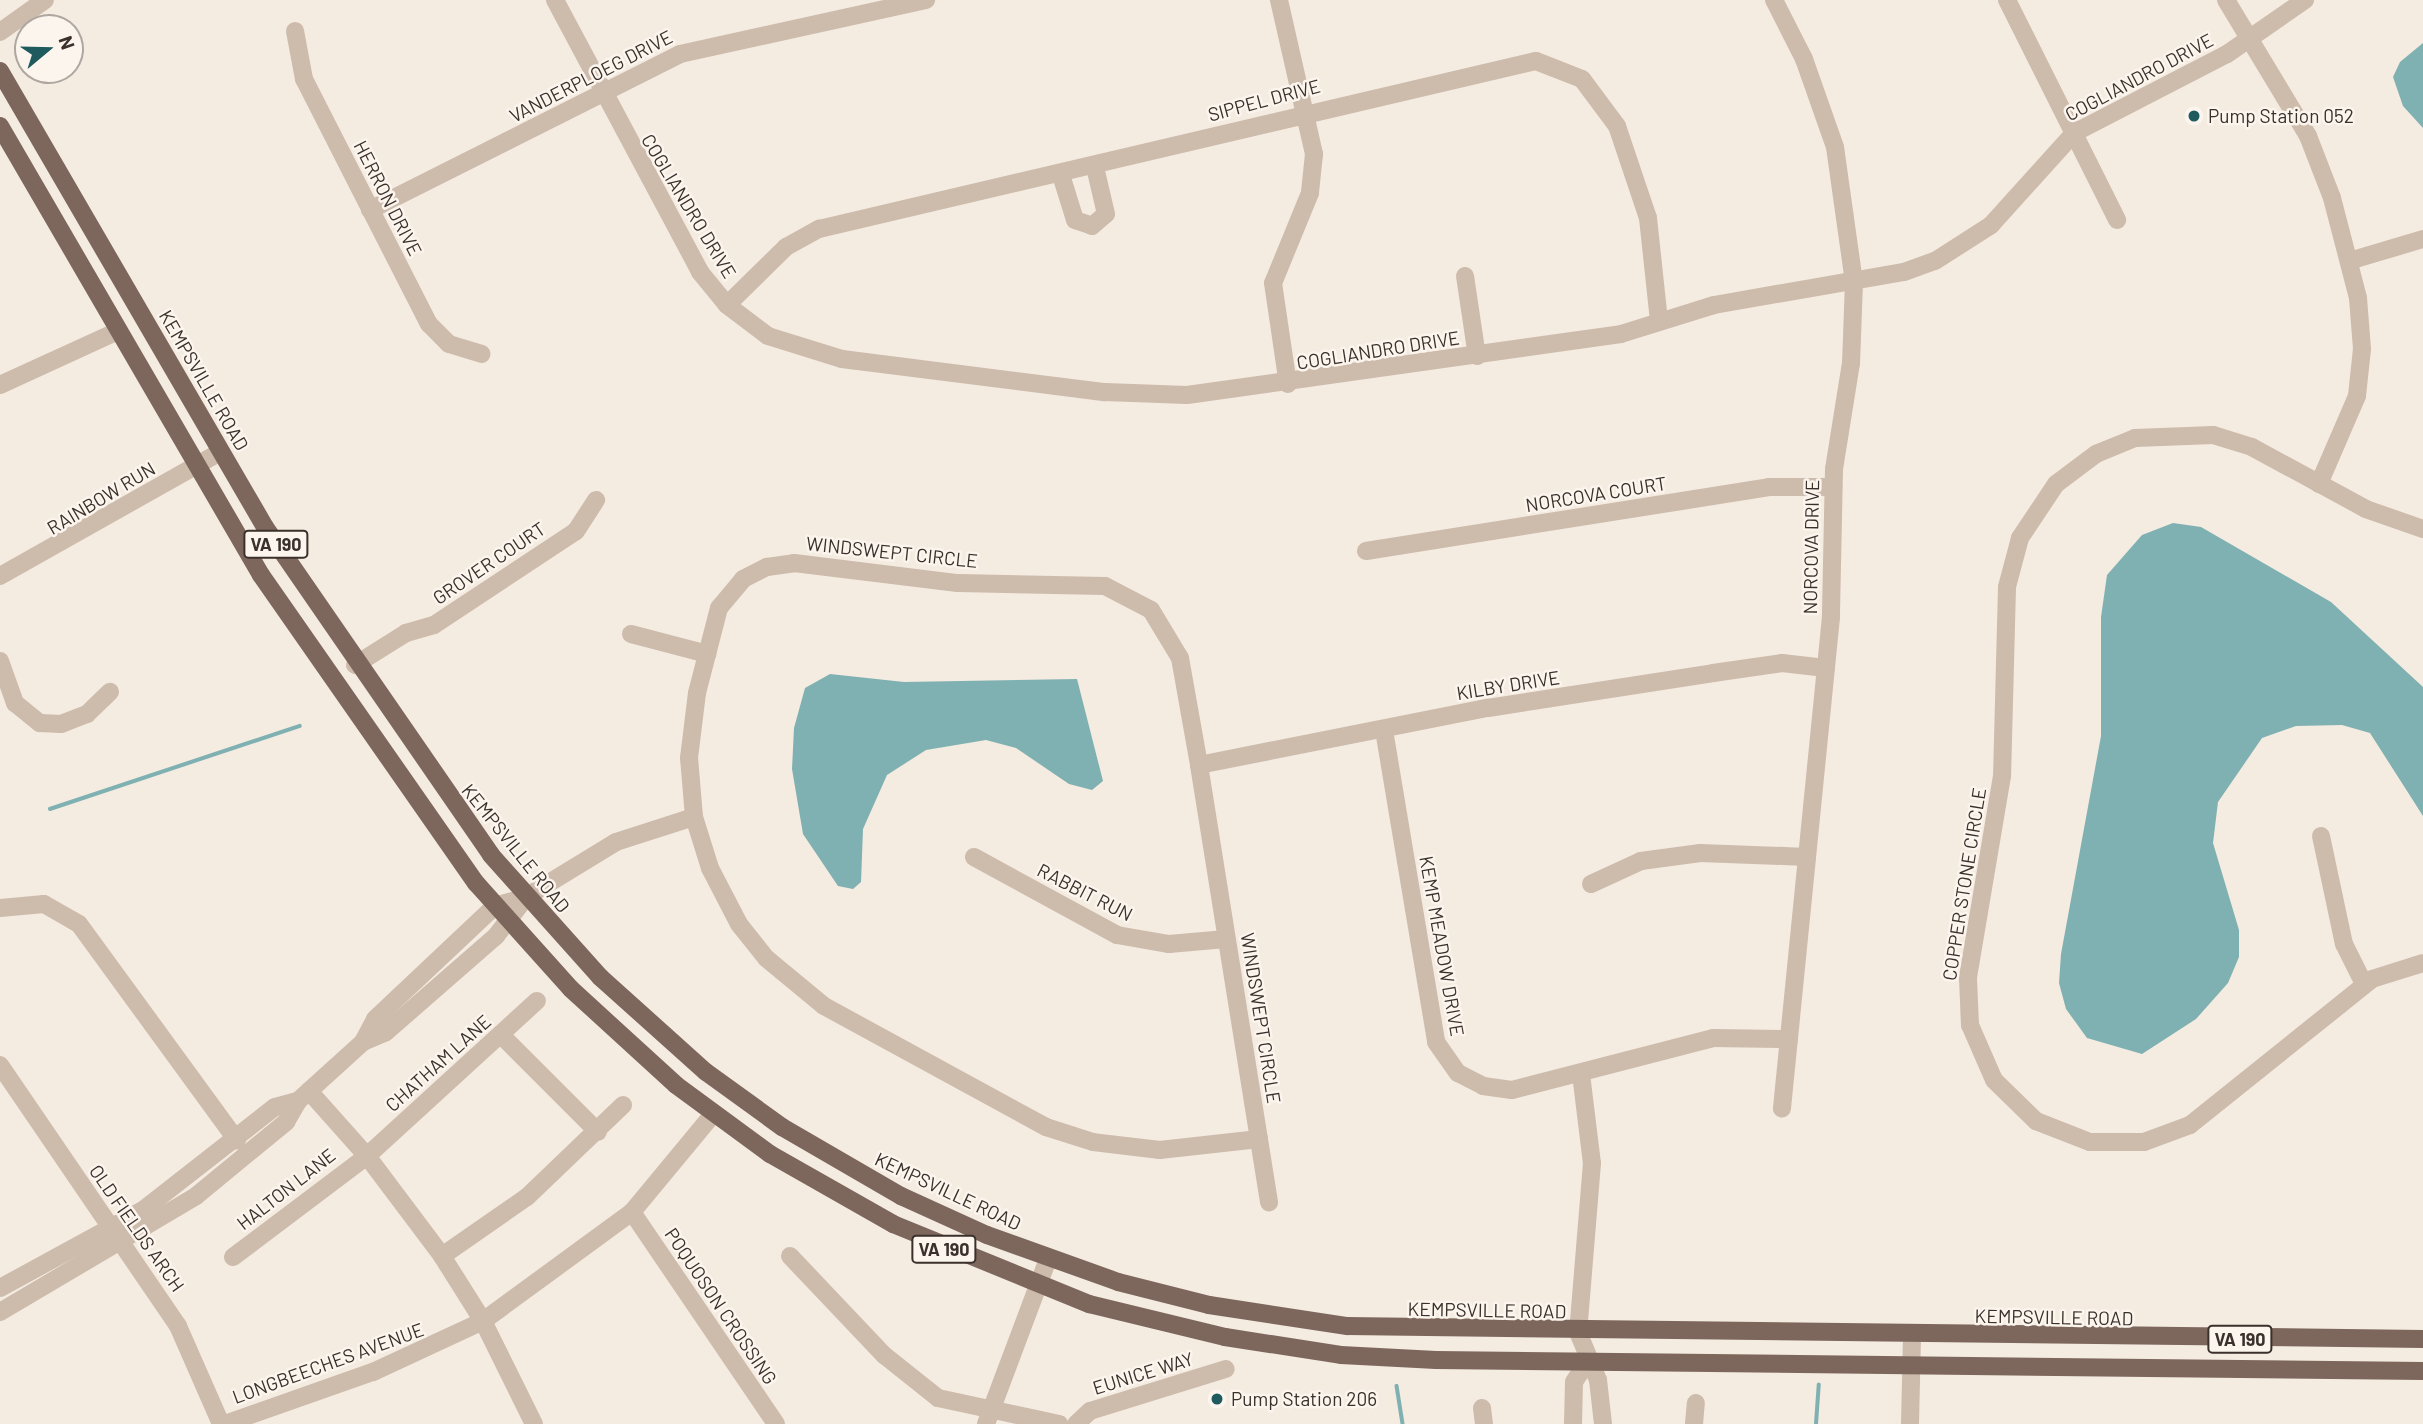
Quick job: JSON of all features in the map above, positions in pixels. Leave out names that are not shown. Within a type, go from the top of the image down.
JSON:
[{"type":"main road","name":"KEMPSVILLE ROAD","points":[[0,71],[220,452],[355,665],[526,897],[634,1011],[782,1127],[901,1195],[1048,1259],[1164,1295],[1301,1320],[1417,1330],[1912,1336],[2423,1336]]},
{"type":"main road","name":"VA 190","points":[[0,126],[195,467],[352,712],[495,906],[605,1023],[713,1114],[852,1203],[936,1245],[1037,1286],[1167,1325],[1294,1349],[1424,1360],[2423,1371]]},
{"type":"street","points":[[0,32],[45,0]]},
{"type":"street","name":"COGLIANDRO DRIVE","points":[[555,0],[677,234],[727,305],[768,336],[842,359],[1130,394],[1220,394],[1621,334],[1714,305],[1904,272],[1962,246],[2012,206],[2074,133],[2251,38],[2305,0]]},
{"type":"street","name":"VANDERPLOEG DRIVE","points":[[370,210],[602,93],[700,47],[926,0]]},
{"type":"street","points":[[1279,0],[1314,154],[1310,193],[1273,284],[1288,384]]},
{"type":"street","name":"NORCOVA DRIVE","points":[[1774,0],[1804,59],[1835,147],[1849,214],[1854,282],[1851,363],[1833,487],[1826,668],[1782,1109]]},
{"type":"street","points":[[2007,0],[2117,220]]},
{"type":"street","points":[[2226,0],[2308,136],[2349,261],[2361,320],[2358,384],[2345,434],[2319,484]]},
{"type":"street","name":"HERRON DRIVE","points":[[295,31],[304,79],[429,324],[449,344],[482,354]]},
{"type":"street","name":"SIPPEL DRIVE","points":[[727,305],[786,247],[819,229],[1061,175],[1305,111],[1517,61],[1569,70],[1608,108],[1633,165],[1648,218],[1659,321]]},
{"type":"street","points":[[1061,175],[1075,220],[1092,226],[1106,214],[1094,167]]},
{"type":"street","points":[[2349,261],[2423,239]]},
{"type":"street","points":[[1465,276],[1477,356]]},
{"type":"street","points":[[0,385],[118,331]]},
{"type":"street","name":"COPPER STONE CIRCLE","points":[[2423,529],[2366,509],[2228,439],[2163,433],[2096,454],[2056,484],[2035,510],[2020,538],[2007,587],[2002,776],[1968,978],[1968,1013],[1984,1064],[2023,1112],[2066,1135],[2116,1144],[2144,1142],[2190,1125],[2364,984],[2423,963]]},
{"type":"street","name":"RAINBOW RUN","points":[[0,576],[220,452]]},
{"type":"street","name":"NORCOVA COURT","points":[[1366,551],[1769,487],[1833,487]]},
{"type":"street","name":"GROVER COURT","points":[[355,665],[406,633],[434,625],[576,531],[596,500]]},
{"type":"street","name":"WINDSWEPT CIRCLE","points":[[1259,1139],[1160,1150],[1093,1142],[1006,1107],[846,1018],[766,958],[740,924],[710,868],[694,817],[689,758],[707,654],[726,597],[743,579],[767,567],[794,563],[958,583],[1105,586],[1150,610],[1173,642],[1199,765],[1226,939],[1259,1139],[1269,1202]]},
{"type":"street","points":[[631,634],[707,654]]},
{"type":"street","points":[[0,661],[15,703],[40,723],[61,724],[87,714],[110,692]]},
{"type":"street","name":"KILBY DRIVE","points":[[1199,765],[1488,708],[1770,665],[1826,668]]},
{"type":"street","name":"KEMP MEADOW DRIVE","points":[[1384,730],[1440,1052],[1458,1073],[1494,1089],[1581,1074],[1713,1038],[1789,1039]]},
{"type":"street","points":[[363,1042],[375,1019],[495,906],[526,897],[616,842],[694,817]]},
{"type":"street","points":[[2321,836],[2344,944],[2364,984]]},
{"type":"street","points":[[1591,884],[1641,861],[1700,853],[1807,857]]},
{"type":"street","name":"RABBIT RUN","points":[[974,857],[1117,935],[1169,944],[1226,939]]},
{"type":"street","points":[[0,1288],[117,1236],[196,1196],[286,1122],[303,1096],[363,1042],[386,1032],[510,923],[526,897]]},
{"type":"street","points":[[0,908],[44,904],[79,924],[237,1141]]},
{"type":"street","name":"CHATHAM LANE","points":[[367,1156],[537,1001]]},
{"type":"street","points":[[501,1035],[598,1132]]},
{"type":"street","name":"OLD FIELDS ARCH","points":[[0,1065],[178,1326],[223,1424]]},
{"type":"street","points":[[1581,1074],[1592,1163],[1578,1332],[1587,1362],[1598,1380],[1602,1424]]},
{"type":"street","points":[[0,1312],[117,1236],[237,1141],[275,1107],[303,1096]]},
{"type":"street","points":[[303,1096],[367,1156],[442,1256],[483,1321],[534,1424]]},
{"type":"street","points":[[442,1256],[527,1197],[598,1132],[623,1105]]},
{"type":"street","name":"LONGBEECHES AVENUE","points":[[223,1424],[373,1372],[483,1321],[632,1212],[713,1114]]},
{"type":"street","name":"HALTON LANE","points":[[233,1257],[367,1156]]},
{"type":"street","name":"POQUOSON CROSSING","points":[[632,1212],[776,1424]]},
{"type":"street","points":[[790,1256],[884,1355],[938,1398],[987,1419],[1059,1424]]},
{"type":"street","points":[[987,1419],[1048,1259]]},
{"type":"street","points":[[1910,1424],[1912,1336]]},
{"type":"street","points":[[1573,1424],[1574,1382],[1587,1362]]},
{"type":"street","name":"EUNICE WAY","points":[[1076,1424],[1090,1410],[1226,1369]]},
{"type":"street","points":[[1694,1424],[1696,1403]]},
{"type":"water","points":[[2423,43],[2423,128],[2403,106],[2393,77],[2400,62]]},
{"type":"water","points":[[2173,523],[2201,527],[2331,602],[2423,687],[2423,816],[2370,733],[2342,725],[2296,726],[2262,738],[2218,802],[2213,843],[2239,930],[2239,957],[2228,983],[2196,1019],[2142,1054],[2087,1038],[2066,1009],[2059,983],[2061,954],[2101,736],[2101,617],[2107,575],[2142,535]]},
{"type":"water","points":[[830,674],[904,682],[1077,679],[1103,781],[1092,790],[1069,784],[1016,748],[986,740],[926,750],[887,775],[863,829],[861,882],[853,889],[838,886],[803,834],[792,769],[794,728],[805,688]]},
{"type":"waterway","points":[[50,809],[300,726]]},
{"type":"waterway","points":[[1816,1424],[1819,1385]]},
{"type":"waterway","points":[[1397,1386],[1403,1424]]},
{"type":"place","name":"Pump Station 052","points":[[2194,116]]},
{"type":"place","name":"Pump Station 206","points":[[1217,1399]]}]
